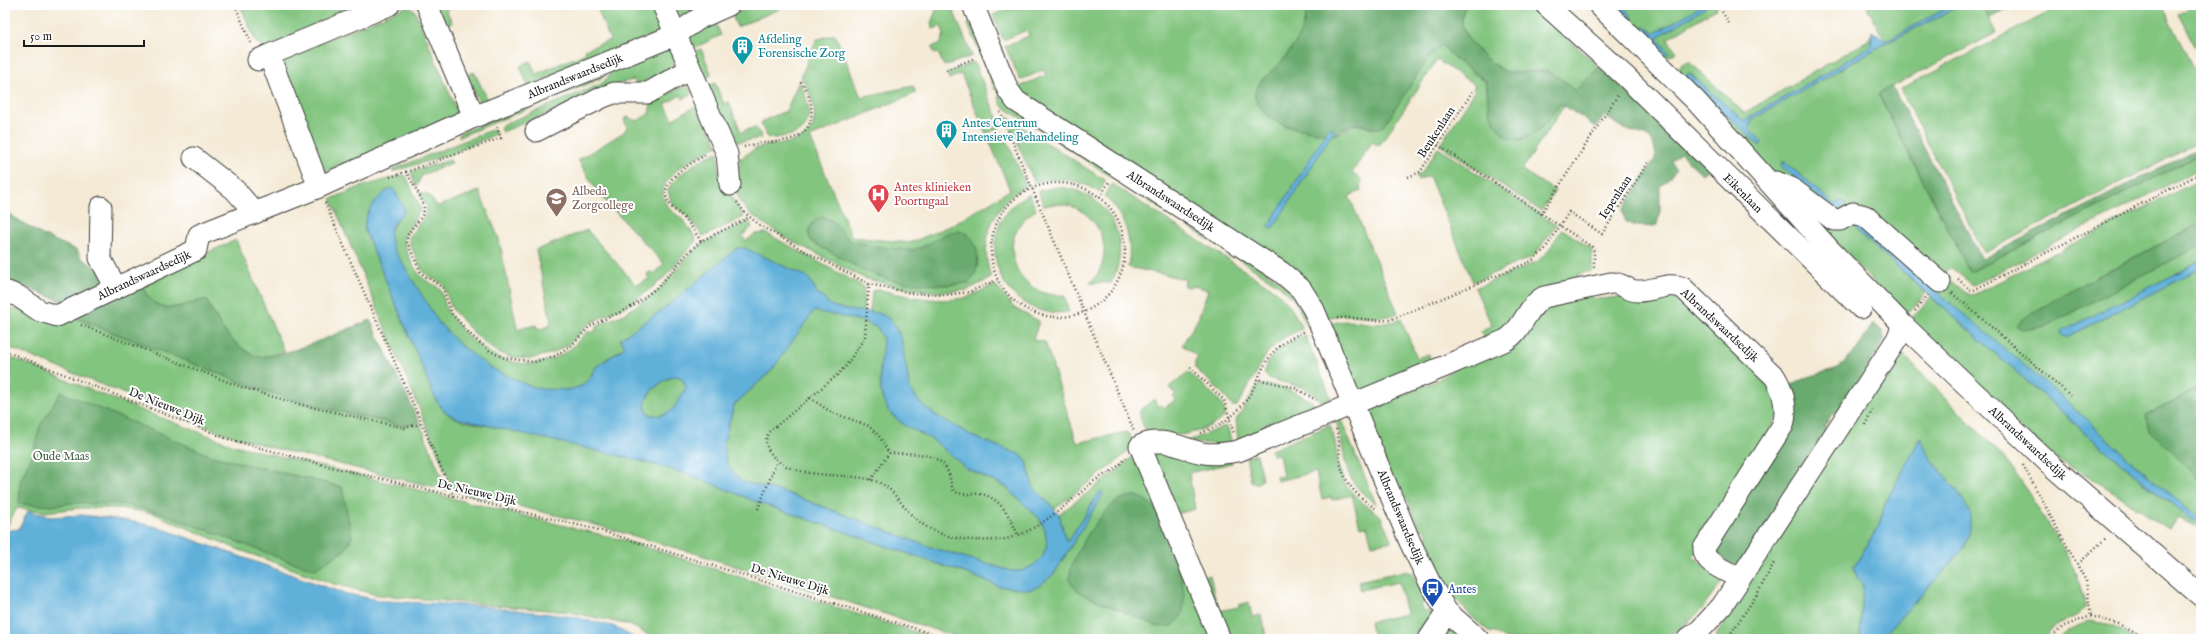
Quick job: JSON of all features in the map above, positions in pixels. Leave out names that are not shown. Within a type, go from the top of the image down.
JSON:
[{"type":"street","points":[[319,186],[264,58],[389,5]]},
{"type":"street","points":[[427,5],[474,117]]},
{"type":"street","points":[[663,5],[726,151],[730,185]]},
{"type":"street","name":"Albrandswaardsedijk","points":[[57,316],[196,250],[199,235],[319,186],[474,117],[675,35],[700,18],[728,5]]},
{"type":"street","name":"Eikenlaan","points":[[1546,5],[1626,77],[1861,308]]},
{"type":"street","name":"Albrandswaardsedijk","points":[[1598,5],[1696,101],[1829,249],[2119,526],[2201,596]]},
{"type":"street","name":"Albrandswaardsedijk","points":[[978,7],[1008,90],[1016,101],[1281,272],[1294,282],[1307,296],[1310,329],[1354,403],[1419,562],[1447,612],[1478,639]]},
{"type":"street","points":[[624,107],[690,69]]},
{"type":"street","points":[[536,131],[608,95],[648,93]]},
{"type":"street","points":[[194,158],[235,190],[255,213]]},
{"type":"street","points":[[1771,183],[1782,183],[1791,188],[1834,220],[1840,220],[1853,213],[1865,216],[1940,282]]},
{"type":"street","points":[[101,207],[100,258],[116,288]]},
{"type":"street","name":"Albrandswaardsedijk","points":[[1354,403],[1506,340],[1513,334],[1534,304],[1544,297],[1616,283],[1634,292],[1670,285],[1684,288],[1774,376],[1781,389],[1786,414],[1783,425],[1704,548],[1704,555],[1709,560],[1740,578]]},
{"type":"street","points":[[5,291],[18,296],[40,311],[57,316]]},
{"type":"street","points":[[1688,639],[1700,630],[1722,606],[1897,339],[1906,321]]},
{"type":"street","points":[[1220,639],[1140,446],[1155,441],[1210,454],[1238,451],[1354,403]]},
{"type":"street","points":[[1429,639],[1447,612]]},
{"type":"path","points":[[235,5],[264,58]]},
{"type":"path","points":[[1718,5],[1730,25]]},
{"type":"path","points":[[974,51],[980,63]]},
{"type":"path","points":[[946,70],[977,57]]},
{"type":"path","points":[[1541,214],[1615,102],[1626,77]]},
{"type":"path","points":[[702,241],[687,221],[670,206],[665,196],[665,189],[673,178],[700,158],[761,142],[796,137],[802,133],[810,121],[812,108],[807,91],[800,80]]},
{"type":"path","name":"Beukenlaan","points":[[1408,177],[1420,172],[1473,91]]},
{"type":"path","points":[[869,284],[865,337],[846,366],[810,398],[773,427],[766,437],[767,448],[777,461],[811,472],[871,480],[887,488],[919,522],[934,532],[981,540],[998,540],[1018,535],[1030,529],[1115,468],[1140,446],[998,108],[1005,112]]},
{"type":"path","points":[[387,178],[501,138],[498,129]]},
{"type":"path","points":[[1438,145],[1594,249],[1594,270],[1597,286]]},
{"type":"path","name":"Iepenlaan","points":[[1560,226],[1569,212],[1602,234],[1648,163]]},
{"type":"path","points":[[406,172],[424,208],[407,236],[407,242],[419,270],[424,276],[443,288],[452,314],[472,336],[490,350],[511,360],[526,362],[541,361],[562,352],[590,326],[633,306],[653,292],[702,241],[750,217]]},
{"type":"path","points":[[2072,396],[1940,282],[1946,275],[1952,274],[1969,289],[1974,290],[2201,173]]},
{"type":"path","points":[[1100,197],[1110,180],[1104,176]]},
{"type":"path","points":[[1046,184],[1069,184],[1085,188],[1100,197],[1111,208],[1122,228],[1125,246],[1124,262],[1120,277],[1109,294],[1096,307],[1084,313],[1059,317],[1034,313],[1011,299],[997,280],[990,256],[992,235],[995,224],[1006,206],[1022,193],[1046,184]]},
{"type":"path","points":[[730,185],[740,206],[750,217],[776,235],[869,284],[911,293],[960,295],[997,280]]},
{"type":"path","points":[[319,186],[431,441],[453,495]]},
{"type":"path","points":[[1176,445],[1182,440],[1202,433],[1230,418],[1243,403],[1272,352],[1289,338],[1310,329],[1344,318],[1376,321],[1390,320],[1532,261],[1545,249],[1560,226]]},
{"type":"path","points":[[1906,321],[1926,298]]},
{"type":"path","points":[[57,316],[244,388],[298,404],[405,428],[423,423]]},
{"type":"path","name":"De Nieuwe Dijk","points":[[5,351],[228,439],[328,466],[602,531],[949,639]]},
{"type":"path","points":[[1190,367],[1224,400],[1238,451]]},
{"type":"path","points":[[1256,380],[1293,387],[1314,399],[1330,414],[1340,444],[1342,470],[1351,487],[1359,497],[1376,509],[1386,510],[1396,507]]},
{"type":"path","points":[[810,398],[831,412],[869,426],[879,436],[889,453]]},
{"type":"path","points":[[889,453],[927,456],[939,460],[946,468],[954,491],[962,494],[980,494],[994,499],[1004,509],[1018,535]]},
{"type":"path","points":[[871,480],[889,453]]},
{"type":"path","name":"Albrandswaardsedijk","points":[[2019,459],[2086,581],[2091,616]]},
{"type":"path","points":[[758,509],[777,461]]},
{"type":"path","points":[[2078,564],[2119,526]]},
{"type":"path","points":[[2048,639],[2064,626],[2091,616],[2119,624],[2146,639]]},
{"type":"green space","points":[[240,5],[372,5],[265,49],[256,42]]},
{"type":"green space","points":[[436,5],[455,5],[446,9],[452,23],[444,26]]},
{"type":"green space","points":[[596,5],[658,5],[665,30],[528,86],[520,66],[530,61],[536,74],[586,53],[585,50],[610,40]]},
{"type":"green space","points":[[671,5],[702,5],[703,9],[682,16],[678,15]]},
{"type":"green space","points":[[754,5],[789,5],[737,27],[732,15]]},
{"type":"green space","points":[[938,5],[951,5],[972,56],[944,66],[938,53],[935,54],[932,47],[941,43],[944,34],[941,26],[933,29],[931,23]]},
{"type":"green space","points":[[1017,5],[1306,5],[1306,16],[1299,38],[1286,57],[1261,80],[1265,113],[1285,126],[1319,131],[1329,135],[1337,134],[1357,125],[1370,129],[1383,126],[1429,57],[1442,45],[1456,60],[1486,82],[1489,108],[1522,140],[1544,124],[1560,103],[1564,104],[1522,170],[1555,191],[1541,211],[1440,145],[1475,91],[1473,89],[1475,85],[1437,60],[1379,146],[1372,142],[1352,173],[1362,180],[1360,186],[1361,191],[1349,196],[1398,313],[1380,317],[1344,315],[1325,319],[1318,302],[1015,89],[1046,75],[1044,70],[1020,80],[1005,46],[1029,36],[1027,30],[1003,40],[993,15]]},
{"type":"green space","points":[[1306,5],[1467,5],[1462,14],[1462,23],[1465,33],[1479,52],[1497,66],[1505,71],[1516,73],[1543,71],[1552,73],[1575,91],[1599,67],[1711,167],[1702,174],[1680,153],[1671,161],[1676,170],[1660,187],[1660,211],[1657,225],[1637,226],[1629,223],[1625,221],[1623,210],[1656,157],[1655,148],[1650,138],[1622,128],[1604,116],[1596,127],[1560,103],[1543,126],[1524,139],[1514,140],[1505,135],[1496,125],[1489,109],[1486,81],[1456,60],[1442,45],[1429,57],[1388,120],[1380,128],[1355,124],[1331,135],[1286,126],[1267,115],[1260,107],[1254,95],[1260,83],[1282,61],[1293,47],[1304,22]]},
{"type":"green space","points":[[1467,5],[1531,5],[1599,67],[1575,91],[1559,78],[1547,72],[1535,71],[1511,73],[1505,71],[1479,52],[1465,33],[1462,23],[1462,14]]},
{"type":"green space","points":[[1607,5],[1615,5],[1629,18],[1623,5],[1703,5],[1655,33],[1643,26],[1669,53],[1658,39],[1659,36],[1705,8],[1705,5],[1715,5],[1717,8],[1667,39],[1677,52],[1664,59]]},
{"type":"green space","points":[[1866,5],[1953,5],[1885,41]]},
{"type":"green space","points":[[1962,5],[1982,5],[1996,33],[1878,94],[1970,272],[2201,154],[2201,168],[1973,285],[1950,267],[1940,276],[1865,210],[1856,208],[1834,214],[1768,170],[1680,78],[1679,69],[1682,64],[1689,61],[1744,113],[1868,40],[1871,35],[1871,44],[1865,50],[1743,121],[1689,73],[1687,74],[1686,76],[1760,146],[1762,142],[1748,128],[1752,120],[1884,44]],"holes":[[[1782,162],[1785,162],[1835,205],[1842,201],[1846,204],[1839,210],[1832,209],[1781,166]]]},
{"type":"green space","points":[[1982,5],[2015,5],[1989,18]]},
{"type":"green space","points":[[2063,5],[2161,5],[2201,83],[2201,141],[1984,253],[1900,89]]},
{"type":"green space","points":[[2186,5],[2201,5],[2201,48],[2197,50],[2178,14],[2188,9]]},
{"type":"green space","points":[[408,6],[415,11],[459,116],[458,118],[323,172],[277,61]]},
{"type":"green space","points":[[715,22],[721,35],[690,50],[688,43],[689,35]]},
{"type":"green space","points":[[973,23],[1000,88],[995,90],[968,24]]},
{"type":"green space","points":[[835,34],[861,97],[913,86],[916,93],[810,137],[852,237],[910,243],[956,223],[1010,190],[989,140],[1004,133],[1026,186],[1004,203],[996,214],[991,225],[986,251],[991,278],[967,290],[938,292],[899,287],[864,278],[784,237],[749,213],[741,203],[736,191],[735,178],[740,164],[739,159],[753,150],[763,146],[787,143],[797,140],[806,135],[812,128],[814,120],[813,102],[801,77],[816,40]]},
{"type":"green space","points":[[669,44],[676,62],[674,65],[637,85],[634,80],[624,82],[502,132],[500,128],[502,125],[601,84],[613,69]]},
{"type":"green space","points":[[701,49],[711,73],[709,77],[702,80],[691,53]]},
{"type":"green space","points":[[974,62],[1001,127],[986,134],[961,74],[949,79],[947,73]]},
{"type":"green space","points":[[474,72],[488,100],[484,104],[478,100],[468,78],[469,74]]},
{"type":"green space","points":[[604,75],[600,79],[459,137],[460,133]]},
{"type":"green space","points":[[799,81],[806,97],[809,114],[804,128],[797,133],[787,136],[768,138],[761,125],[762,121],[786,111]]},
{"type":"green space","points":[[715,83],[724,104],[729,102],[741,132],[755,127],[761,135],[761,138],[739,142],[732,140],[706,87]]},
{"type":"green space","points":[[683,86],[686,86],[694,92],[683,99],[681,95],[665,104],[673,119],[699,104],[718,146],[689,161],[670,177],[665,185],[663,194],[666,204],[686,223],[696,239],[695,242],[663,279],[632,303],[588,324],[569,344],[553,353],[530,359],[510,357],[499,353],[488,346],[452,309],[443,284],[430,277],[422,270],[410,244],[409,237],[426,214],[427,207],[419,192],[429,195],[435,204],[439,206],[479,191],[499,239],[518,333],[520,333],[519,329],[536,325],[538,330],[549,326],[551,321],[536,250],[587,230],[636,285],[649,279],[647,274],[650,271],[653,274],[664,264],[599,194],[578,160],[624,132],[627,127],[624,119],[627,117],[637,121],[649,114],[651,104]]},
{"type":"green space","points":[[1892,86],[1982,259],[2201,147],[2201,154],[1970,272],[1878,93]]},
{"type":"green space","points":[[1002,94],[1285,284],[1313,325],[1308,327],[1296,302],[1280,286],[1002,106],[998,96]]},
{"type":"green space","points":[[1006,116],[1106,181],[1099,192],[1084,184],[1068,180],[1051,179],[1034,182]]},
{"type":"green space","points":[[494,129],[496,134],[448,155],[392,172],[394,169]]},
{"type":"green space","points":[[1438,148],[1556,225],[1534,256],[1473,282],[1429,176],[1418,180],[1416,176],[1421,174]]},
{"type":"green space","points":[[718,152],[719,176],[744,217],[705,236],[702,235],[688,217],[672,204],[668,191],[671,185],[682,173],[705,158]]},
{"type":"green space","points":[[450,160],[452,163],[422,175],[416,187],[411,172]]},
{"type":"green space","points":[[403,175],[406,176],[421,209],[404,237],[404,242],[408,253],[416,270],[425,280],[440,290],[448,312],[475,342],[488,352],[503,359],[519,363],[535,363],[552,359],[569,350],[588,331],[591,333],[596,330],[596,326],[624,314],[658,291],[689,255],[702,244],[749,221],[752,227],[742,236],[746,241],[755,234],[766,233],[864,287],[863,312],[832,306],[817,293],[808,277],[737,248],[665,308],[621,339],[626,347],[599,365],[583,385],[567,390],[550,390],[532,387],[514,381],[496,372],[464,350],[451,337],[431,312],[398,258],[391,243],[390,232],[397,219],[391,188],[376,201],[368,212],[365,231],[436,400],[449,415],[463,421],[506,429],[645,462],[694,476],[757,502],[968,574],[998,586],[1032,589],[1054,574],[1103,494],[1099,493],[1068,541],[1066,541],[1059,514],[1118,470],[1136,453],[1216,639],[964,639],[694,553],[585,522],[454,491],[331,199],[360,187]]},
{"type":"green space","points":[[2201,179],[2201,223],[2075,288],[2180,255],[2201,245],[2201,261],[2061,333],[2064,337],[2067,337],[2201,268],[2201,387],[2145,415],[2149,429],[2197,477],[2201,478],[2201,523],[2195,527],[2178,517],[2169,529],[2085,474],[2048,455],[1909,321],[1931,297],[2098,444],[2161,496],[2200,520],[2130,460],[2070,405],[1935,290],[1948,280],[1955,283],[1966,293],[1973,295]]},
{"type":"green space","points":[[1112,184],[1273,289],[1287,302],[1294,312],[1302,329],[1285,337],[1268,352],[1237,406],[1232,406],[1224,395],[1195,368],[1195,362],[1198,357],[1182,345],[1198,319],[1208,290],[1191,285],[1190,287],[1184,286],[1185,279],[1128,267],[1129,247],[1126,228],[1117,211],[1104,196]]},
{"type":"green space","points":[[1057,187],[1074,190],[1089,197],[1102,207],[1111,219],[1117,234],[1120,250],[1118,266],[1111,283],[1090,283],[1100,269],[1104,255],[1103,240],[1097,227],[1088,216],[1075,208],[1060,204],[1044,206],[1038,191]]},
{"type":"green space","points":[[1787,190],[1855,218],[1860,234],[1926,293],[1905,316]]},
{"type":"green space","points":[[1029,194],[1036,210],[1023,221],[1015,234],[1012,249],[1015,263],[1022,276],[1032,287],[1047,294],[1064,295],[1069,312],[1044,311],[1024,303],[1008,288],[998,270],[995,249],[998,228],[1009,209]]},
{"type":"green space","points":[[6,212],[42,235],[77,250],[81,258],[100,270],[108,284],[67,303],[5,280]]},
{"type":"green space","points":[[822,217],[833,221],[849,240],[894,249],[916,249],[926,245],[942,235],[953,231],[966,233],[975,245],[978,262],[976,270],[969,283],[948,285],[915,284],[886,279],[865,271],[812,242],[809,235],[810,227],[815,221]]},
{"type":"green space","points":[[2201,223],[2201,245],[2046,326],[2024,330],[2017,327],[2022,319],[2075,288]]},
{"type":"green space","points":[[1562,229],[1592,249],[1592,271],[1578,274],[1580,283],[1507,332],[1485,339],[1481,331],[1492,326],[1475,288],[1537,262],[1548,251]]},
{"type":"green space","points":[[236,240],[284,351],[266,356],[251,354],[243,349],[227,334],[206,299],[175,307],[159,306],[146,293],[140,282]]},
{"type":"green space","points":[[140,282],[146,293],[159,306],[175,307],[206,299],[220,325],[233,341],[249,352],[258,356],[281,354],[297,349],[370,320],[419,421],[404,426],[311,405],[259,389],[70,316]]},
{"type":"green space","points":[[995,285],[1014,308],[1039,321],[1033,340],[1045,342],[1077,443],[1126,432],[1130,435],[1134,445],[1115,463],[1054,509],[1033,487],[1027,462],[1021,455],[974,437],[934,414],[919,402],[910,389],[898,330],[890,319],[870,312],[872,291],[878,289],[911,297],[949,300],[970,296]]},
{"type":"green space","points":[[1673,289],[1771,379],[1781,411],[1693,557],[1724,579],[1702,609],[1690,621],[1665,639],[1505,639],[1493,631],[1491,633],[1467,612],[1443,580],[1424,539],[1428,537],[1425,528],[1420,530],[1407,498],[1401,500],[1364,411],[1436,381],[1536,311],[1587,294],[1595,299],[1640,296]]},
{"type":"green space","points":[[5,308],[70,316],[259,389],[311,405],[404,426],[419,421],[447,490],[273,448],[220,432],[5,346]]},
{"type":"green space","points":[[814,310],[862,321],[878,328],[883,340],[880,381],[882,398],[890,413],[904,425],[933,440],[966,468],[1006,487],[1039,518],[1045,530],[1047,545],[1043,556],[1034,565],[1022,571],[1011,571],[933,548],[784,492],[743,482],[734,474],[727,463],[723,445],[734,405],[772,370]]},
{"type":"green space","points":[[1401,319],[1417,358],[1429,354],[1431,362],[1359,395],[1328,325],[1347,321],[1381,323]]},
{"type":"green space","points":[[1873,323],[1882,331],[1885,339],[1840,412],[1832,414],[1825,426],[1826,434],[1739,566],[1710,554],[1789,425],[1786,388],[1805,378],[1838,368],[1857,349]]},
{"type":"green space","points":[[1305,335],[1334,405],[1328,407],[1313,394],[1303,388],[1271,379],[1265,375],[1265,369],[1268,362],[1279,350],[1285,345]]},
{"type":"green space","points":[[1900,352],[2000,453],[2019,478],[2074,566],[2086,606],[2077,615],[2058,624],[2044,639],[1883,639],[1886,633],[1963,550],[1970,534],[1959,493],[1929,456],[1920,438],[1885,504],[1879,525],[1854,567],[1857,577],[1863,585],[1860,639],[1714,639],[1880,374]]},
{"type":"green space","name":"Oude Maas","points":[[5,355],[143,411],[234,445],[623,540],[937,639],[656,639],[630,625],[570,612],[378,595],[334,584],[237,549],[152,513],[119,508],[79,508],[45,512],[17,508],[5,530]],"holes":[[[236,462],[326,483],[291,481]]]},
{"type":"green space","points":[[1188,372],[1219,400],[1226,413],[1224,417],[1216,423],[1198,431],[1180,435],[1151,436],[1142,424],[1140,410],[1154,399],[1158,407],[1161,405],[1164,408],[1175,400],[1173,396],[1176,394],[1169,387]]},
{"type":"green space","points":[[676,376],[682,378],[686,387],[680,399],[668,413],[656,416],[649,414],[646,408],[646,402],[652,390],[657,385]]},
{"type":"green space","points":[[1258,385],[1275,386],[1292,391],[1308,399],[1322,410],[1276,429],[1273,422],[1267,424],[1270,432],[1238,441],[1236,420]]},
{"type":"green space","points":[[2201,387],[2201,478],[2197,477],[2149,429],[2145,415]]},
{"type":"green space","points":[[61,392],[212,456],[342,487],[352,537],[345,550],[315,569],[288,561],[164,514],[123,504],[72,503],[53,506],[19,504],[20,481],[33,453],[40,426]]},
{"type":"green space","points":[[1341,420],[1376,504],[1364,494],[1350,476],[1336,422]]},
{"type":"green space","points":[[1330,425],[1335,441],[1338,465],[1345,484],[1361,502],[1380,515],[1392,541],[1372,545],[1367,526],[1360,527],[1352,495],[1332,500],[1331,497],[1322,499],[1316,472],[1277,481],[1276,477],[1283,476],[1279,454],[1272,455],[1271,450]]},
{"type":"green space","points":[[1225,426],[1228,428],[1232,445],[1186,442]]},
{"type":"green space","points":[[1148,450],[1231,459],[1232,463],[1189,473],[1195,509],[1173,515]]},
{"type":"green space","points":[[1257,454],[1262,479],[1260,482],[1255,484],[1251,481],[1246,457]]},
{"type":"green space","points":[[1136,496],[1146,500],[1154,507],[1168,535],[1176,556],[1184,598],[1182,614],[1173,625],[1157,626],[1084,595],[1074,587],[1070,580],[1070,571],[1074,560],[1096,523],[1105,512],[1121,499]]},
{"type":"green space","points":[[1404,571],[1413,573],[1425,602],[1420,604],[1424,612],[1428,610],[1430,613],[1434,611],[1437,614],[1424,639],[1374,639],[1370,622],[1406,614],[1399,582],[1360,590],[1358,581]]},
{"type":"green space","points":[[1210,575],[1218,611],[1239,607],[1239,605],[1249,602],[1252,617],[1261,615],[1267,639],[1225,639],[1199,578]]},
{"type":"green space","points":[[1448,621],[1467,639],[1433,639]]},
{"type":"green space","points":[[2091,622],[2112,626],[2137,639],[2057,639],[2072,628]]},
{"type":"water","points":[[1615,5],[1623,5],[1632,18],[1629,18]]},
{"type":"water","points":[[1705,5],[1705,8],[1659,36],[1658,39],[1669,53],[1667,55],[1641,29],[1643,26],[1655,33]]},
{"type":"water","points":[[1953,5],[1962,5],[1884,44],[1752,120],[1749,128],[1762,142],[1760,146],[1686,76],[1689,73],[1744,121],[1865,50],[1871,44],[1872,31],[1885,41]]},
{"type":"water","points":[[1329,128],[1333,128],[1334,131],[1273,228],[1270,227],[1269,225]]},
{"type":"water","points":[[1782,162],[1785,162],[1835,205],[1842,201],[1846,204],[1839,210],[1832,209],[1781,166]]},
{"type":"water","points":[[391,188],[395,191],[405,210],[391,227],[390,236],[393,248],[439,323],[459,344],[489,367],[527,385],[541,389],[568,390],[582,386],[590,378],[596,367],[625,347],[620,339],[665,308],[737,248],[745,248],[808,277],[817,293],[832,306],[847,310],[879,313],[890,319],[901,338],[910,389],[919,402],[934,414],[974,437],[1021,455],[1027,462],[1033,487],[1059,514],[1066,541],[1069,540],[1099,493],[1101,491],[1103,494],[1054,574],[1039,586],[1032,589],[1022,589],[998,586],[968,574],[757,502],[694,476],[645,462],[456,418],[444,411],[436,400],[365,231],[368,212],[386,191]],"holes":[[[814,311],[862,321],[878,328],[883,340],[880,369],[881,391],[884,403],[890,413],[904,425],[933,440],[966,468],[1006,487],[1039,518],[1045,530],[1047,545],[1043,556],[1034,565],[1022,571],[1011,571],[933,548],[784,492],[743,482],[734,474],[727,463],[723,445],[734,405],[772,370]],[[676,376],[682,378],[686,387],[680,399],[668,413],[656,416],[649,414],[646,408],[646,402],[652,390],[657,385]]]},
{"type":"water","points":[[1857,224],[2071,405],[2130,460],[2200,520],[2194,522],[2098,444],[1860,234],[1855,227]]},
{"type":"water","points":[[2201,261],[2201,268],[2067,337],[2062,336],[2061,332]]},
{"type":"water","points":[[1920,438],[1929,456],[1959,493],[1970,513],[1970,534],[1963,550],[1886,633],[1883,639],[1860,639],[1863,585],[1857,577],[1854,567],[1879,525],[1885,504]]},
{"type":"water","points":[[28,511],[51,517],[82,515],[130,521],[157,527],[343,593],[384,601],[482,606],[574,617],[613,626],[636,639],[5,639],[5,531],[19,529]]},
{"type":"place","name":"Afdeling Forensische Zorg","points":[[742,66]]},
{"type":"place","name":"Antes Centrum Intensieve Behandeling","points":[[946,150]]},
{"type":"place","name":"Antes klinieken Poortugaal","points":[[878,214]]},
{"type":"place","name":"Albeda Zorgcollege","points":[[557,218]]},
{"type":"place","name":"Antes","points":[[1432,608]]}]
